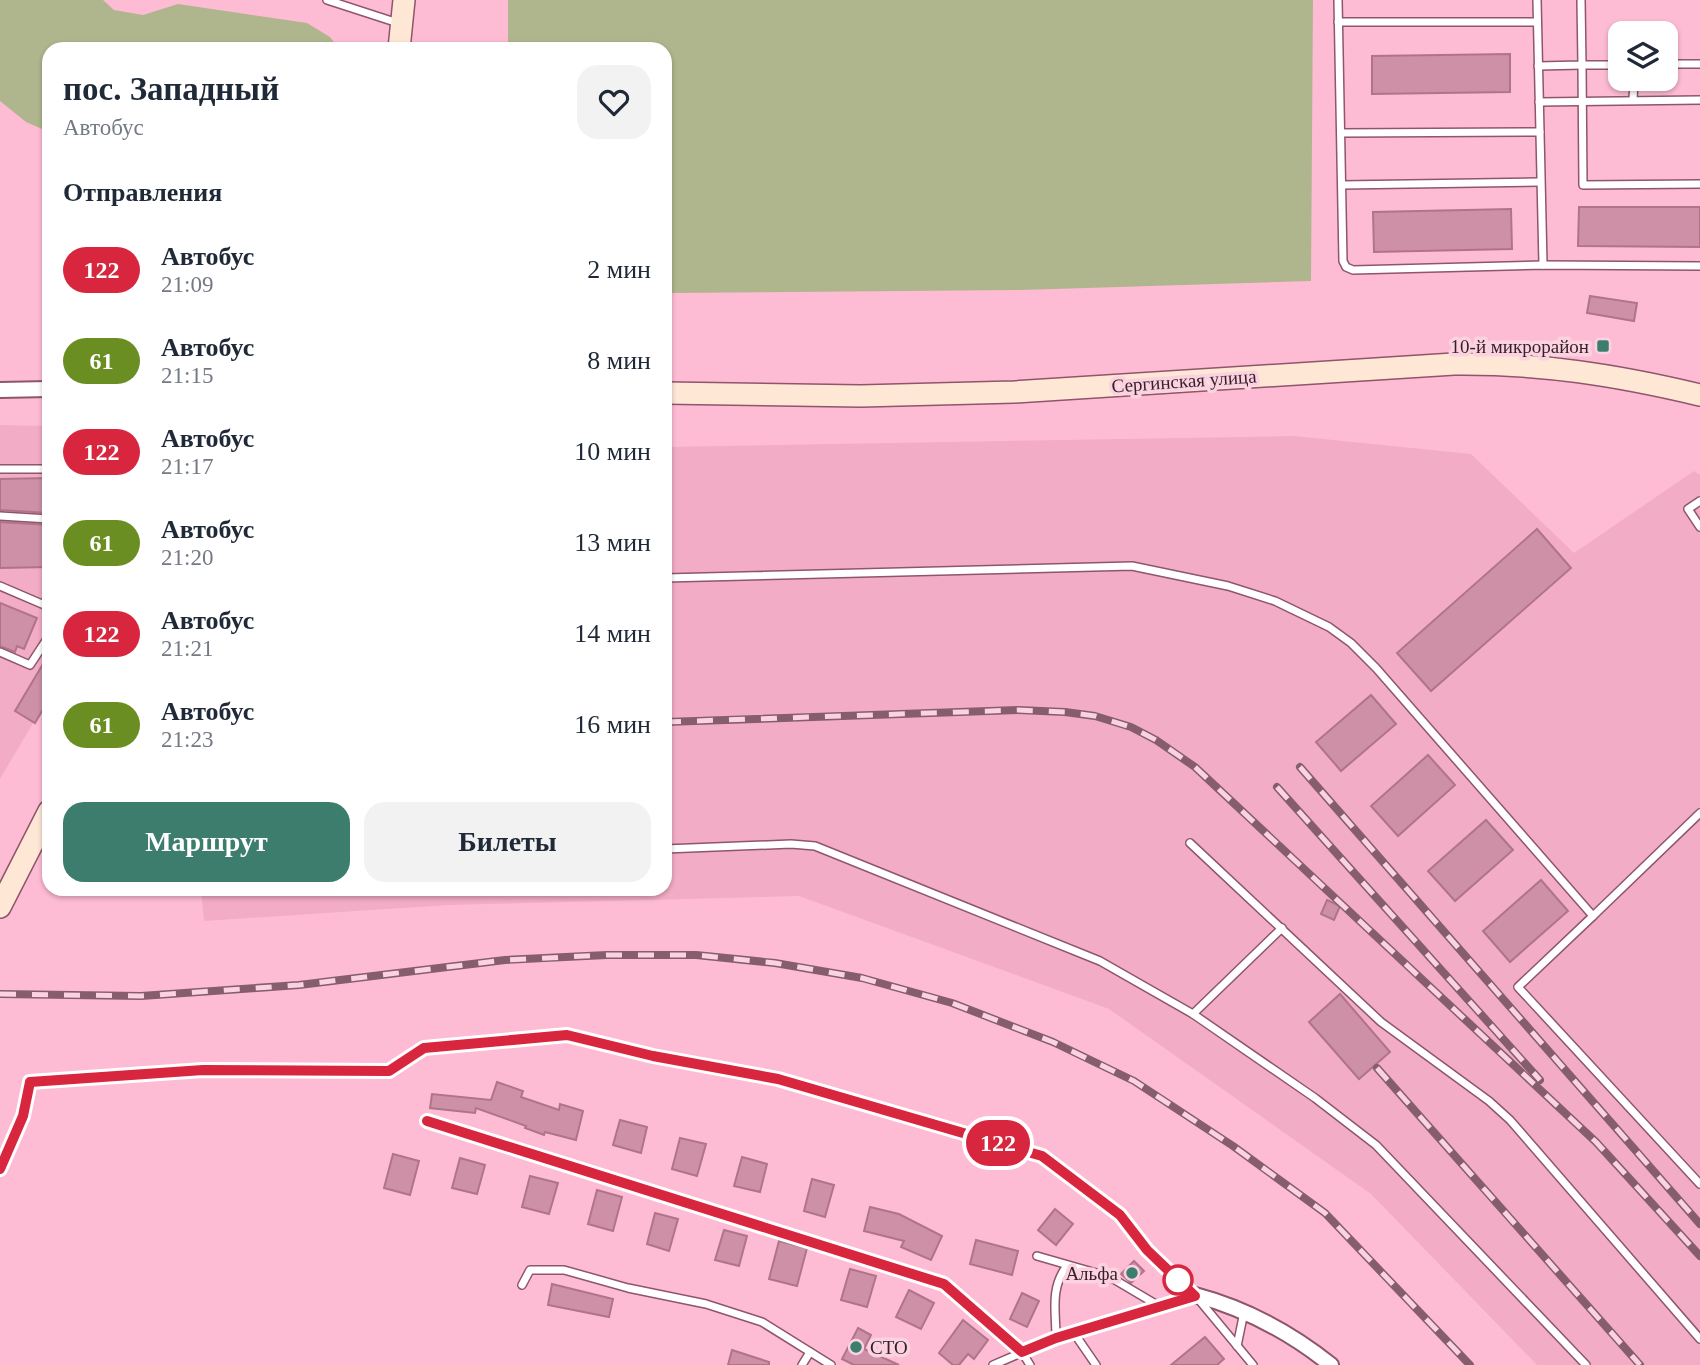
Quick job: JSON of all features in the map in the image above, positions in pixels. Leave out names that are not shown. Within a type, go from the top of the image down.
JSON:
[{"type":"main road","points":[[400,42],[404,0]]},
{"type":"main road","name":"Сергинская улица","points":[[672,393],[861,396],[1014,392],[1504,363],[1552,366],[1607,374],[1700,395]]},
{"type":"main road","points":[[0,907],[42,825]]},
{"type":"street","points":[[0,390],[42,389]]},
{"type":"street","points":[[1195,1296],[1244,1311],[1311,1349],[1331,1365]]},
{"type":"lane","points":[[327,0],[402,24]]},
{"type":"lane","points":[[1338,0],[1343,261],[1346,268],[1700,266]]},
{"type":"lane","points":[[1537,0],[1543,265]]},
{"type":"lane","points":[[1581,0],[1583,186],[1700,184]]},
{"type":"lane","points":[[1338,22],[1537,22]]},
{"type":"lane","points":[[1678,64],[1700,64]]},
{"type":"lane","points":[[1538,66],[1608,65]]},
{"type":"lane","points":[[1633,91],[1633,100]]},
{"type":"lane","points":[[1539,102],[1700,100]]},
{"type":"lane","points":[[1341,133],[1540,132]]},
{"type":"lane","points":[[1342,184],[1540,182]]},
{"type":"lane","points":[[0,469],[42,469]]},
{"type":"lane","points":[[1700,501],[1688,509],[1700,527]]},
{"type":"lane","points":[[0,516],[42,519]]},
{"type":"lane","points":[[672,578],[1132,566],[1228,586],[1275,601],[1329,627],[1377,667],[1594,915]]},
{"type":"lane","points":[[0,586],[42,604]]},
{"type":"lane","points":[[0,652],[30,665],[42,647]]},
{"type":"lane","points":[[1700,813],[1518,987],[1700,1184]]},
{"type":"lane","points":[[1190,843],[1381,1022],[1489,1101],[1510,1121],[1700,1339]]},
{"type":"lane","points":[[672,849],[791,844],[815,846],[1100,961],[1192,1014],[1315,1098],[1376,1144],[1586,1365]]},
{"type":"lane","points":[[1192,1014],[1282,928]]},
{"type":"lane","points":[[0,1169],[23,1116],[30,1082],[203,1070],[389,1071],[424,1048],[567,1035],[653,1056],[778,1079],[1042,1156],[1120,1215],[1147,1250],[1195,1296],[1253,1365]]},
{"type":"lane","points":[[427,1121],[944,1284],[1022,1352],[1030,1365]]},
{"type":"lane","points":[[1037,1256],[1066,1267],[1110,1278],[1159,1306]]},
{"type":"lane","points":[[1056,1338],[1055,1291],[1057,1279],[1066,1267]]},
{"type":"lane","points":[[522,1285],[530,1270],[564,1270],[628,1288],[706,1304],[762,1322],[831,1365]]},
{"type":"lane","points":[[993,1365],[1056,1338],[1195,1296]]},
{"type":"lane","points":[[1237,1346],[1244,1311]]},
{"type":"lane","points":[[1074,1333],[1096,1365]]},
{"type":"lane","points":[[802,1365],[810,1352]]},
{"type":"shaded area","points":[[0,425],[42,426],[42,708],[0,779]]},
{"type":"shaded area","points":[[1294,436],[1471,454],[1574,553],[1694,471],[1700,475],[1700,1365],[1537,1365],[1371,1194],[1109,1009],[799,896],[448,905],[204,921],[202,896],[672,896],[672,447]]},
{"type":"green space","points":[[0,0],[103,0],[114,10],[143,15],[178,4],[307,23],[334,42],[42,42],[42,129],[26,122],[0,101]]},
{"type":"green space","points":[[508,0],[1313,0],[1311,281],[1022,290],[672,293],[672,42],[508,42]]},
{"type":"building","points":[[1510,54],[1510,92],[1372,94],[1372,56]]},
{"type":"building","points":[[1579,207],[1700,207],[1700,247],[1578,246]]},
{"type":"building","points":[[1511,209],[1512,249],[1374,252],[1373,212]]},
{"type":"building","points":[[1590,296],[1637,303],[1634,321],[1587,313]]},
{"type":"building","points":[[42,478],[42,513],[0,510],[0,479]]},
{"type":"building","points":[[0,522],[42,525],[42,567],[0,568]]},
{"type":"building","points":[[1537,529],[1571,568],[1431,691],[1397,653]]},
{"type":"building","points":[[0,603],[37,618],[24,649],[17,646],[15,652],[0,646]]},
{"type":"building","points":[[42,666],[42,711],[35,723],[15,711]]},
{"type":"building","points":[[1371,695],[1396,724],[1341,771],[1316,742]]},
{"type":"building","points":[[1428,755],[1455,785],[1398,836],[1371,806]]},
{"type":"building","points":[[1486,820],[1513,850],[1455,901],[1428,871]]},
{"type":"building","points":[[1541,880],[1568,911],[1510,962],[1483,931]]},
{"type":"building","points":[[1327,900],[1340,906],[1334,920],[1321,914]]},
{"type":"building","points":[[1340,994],[1390,1052],[1359,1079],[1309,1022]]},
{"type":"building","points":[[497,1082],[523,1091],[521,1097],[559,1110],[560,1104],[583,1111],[576,1140],[545,1132],[544,1135],[476,1108],[475,1113],[430,1108],[432,1094],[491,1100]]},
{"type":"building","points":[[620,1120],[647,1127],[641,1153],[613,1145]]},
{"type":"building","points":[[680,1138],[706,1144],[697,1176],[672,1169]]},
{"type":"building","points":[[393,1154],[419,1161],[410,1195],[384,1188]]},
{"type":"building","points":[[742,1157],[767,1164],[760,1192],[734,1186]]},
{"type":"building","points":[[460,1158],[485,1165],[477,1194],[452,1188]]},
{"type":"building","points":[[530,1176],[558,1183],[549,1214],[522,1207]]},
{"type":"building","points":[[812,1179],[834,1185],[825,1217],[804,1211]]},
{"type":"building","points":[[597,1190],[622,1197],[613,1231],[588,1224]]},
{"type":"building","points":[[870,1207],[899,1214],[942,1236],[931,1260],[901,1247],[904,1241],[864,1231]]},
{"type":"building","points":[[1055,1209],[1073,1224],[1056,1245],[1038,1230]]},
{"type":"building","points":[[655,1213],[678,1219],[669,1251],[647,1244]]},
{"type":"building","points":[[724,1230],[747,1236],[739,1266],[715,1260]]},
{"type":"building","points":[[976,1240],[1018,1251],[1012,1275],[970,1264]]},
{"type":"building","points":[[779,1241],[807,1248],[797,1286],[769,1279]]},
{"type":"building","name":"Альфа","points":[[1134,1261],[1144,1271],[1131,1283],[1121,1274]]},
{"type":"building","points":[[850,1269],[876,1276],[867,1307],[841,1300]]},
{"type":"building","points":[[552,1284],[613,1299],[609,1317],[548,1305]]},
{"type":"building","points":[[909,1290],[934,1303],[921,1329],[896,1317]]},
{"type":"building","points":[[1022,1293],[1039,1301],[1027,1327],[1010,1319]]},
{"type":"building","points":[[963,1320],[988,1340],[974,1359],[968,1354],[959,1365],[953,1365],[939,1353]]},
{"type":"building","points":[[858,1328],[871,1335],[864,1349],[899,1365],[854,1365],[842,1359]]},
{"type":"building","points":[[1205,1337],[1224,1359],[1217,1365],[1171,1365]]},
{"type":"building","points":[[732,1350],[769,1362],[769,1365],[728,1365]]},
{"type":"railway","points":[[672,722],[1018,710],[1095,716],[1131,727],[1156,740],[1195,767],[1596,1142],[1700,1256]]},
{"type":"railway","points":[[1300,767],[1700,1224]]},
{"type":"railway","points":[[1277,787],[1540,1080]]},
{"type":"railway","points":[[0,994],[141,996],[299,985],[505,960],[607,955],[696,955],[775,963],[862,978],[952,1003],[1053,1042],[1134,1081],[1233,1146],[1325,1213],[1470,1365]]},
{"type":"railway","points":[[1377,1068],[1640,1365]]},
{"type":"bus line","name":"122","points":[[0,1169],[23,1116],[30,1082],[203,1070],[389,1071],[424,1048],[567,1035],[653,1056],[778,1079],[1042,1156],[1120,1215],[1147,1250],[1195,1296],[1056,1338],[1022,1352],[944,1284],[427,1121]]},
{"type":"place","name":"10-й микрорайон","points":[[1603,346]]},
{"type":"place","name":"Альфа","points":[[1132,1273]]},
{"type":"place","name":"СТО","points":[[856,1347]]}]
